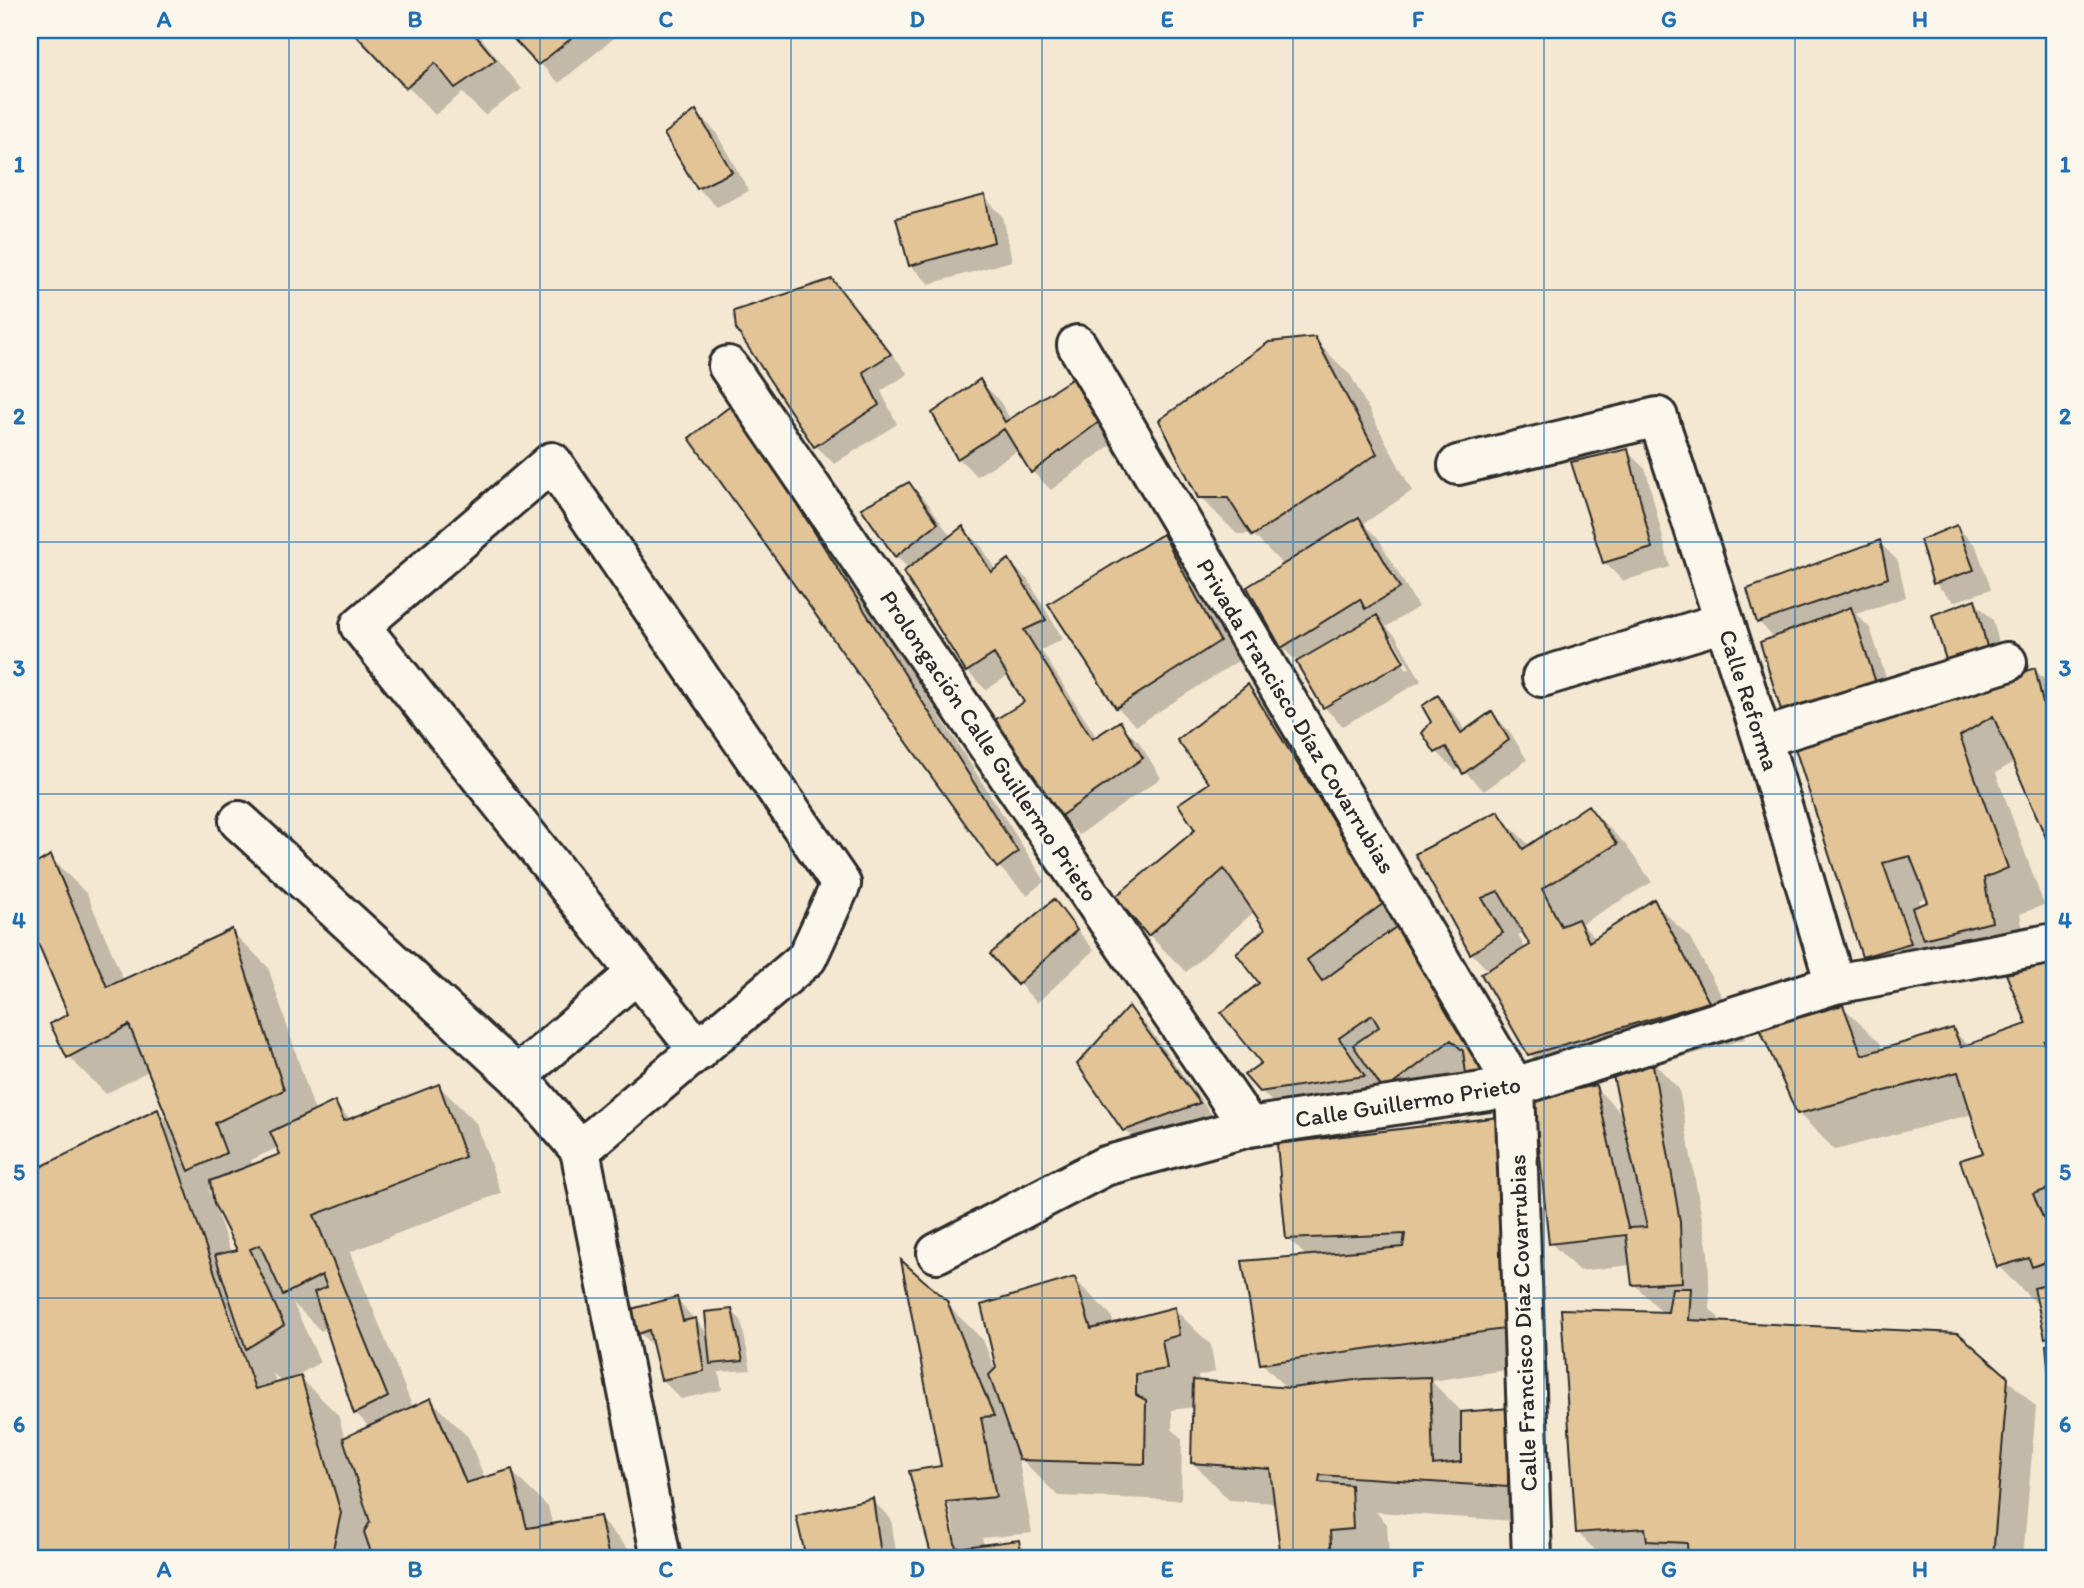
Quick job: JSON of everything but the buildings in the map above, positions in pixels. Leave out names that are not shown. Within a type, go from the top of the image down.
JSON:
[{"type":"street","name":"Privada Francisco Díaz Covarrubias","points":[[1077,345],[1514,1087]]},
{"type":"street","name":"Prolongación Calle Guillermo Prieto","points":[[728,366],[1249,1127]]},
{"type":"street","name":"Calle Reforma","points":[[1458,465],[1658,417],[1762,738],[1835,984]]},
{"type":"street","points":[[580,1150],[699,1051],[807,958],[841,884],[552,462],[360,626],[699,1051]]},
{"type":"street","points":[[1542,677],[1724,622]]},
{"type":"street","points":[[1762,738],[2007,662]]},
{"type":"street","points":[[239,821],[517,1076],[580,1150],[661,1558]]},
{"type":"street","name":"Calle Guillermo Prieto","points":[[937,1254],[1105,1166],[1249,1127],[1514,1087],[1835,984],[2054,943]]},
{"type":"street","points":[[517,1076],[637,973]]},
{"type":"street","name":"Calle Francisco Díaz Covarrubias","points":[[1514,1087],[1532,1558]]}]
